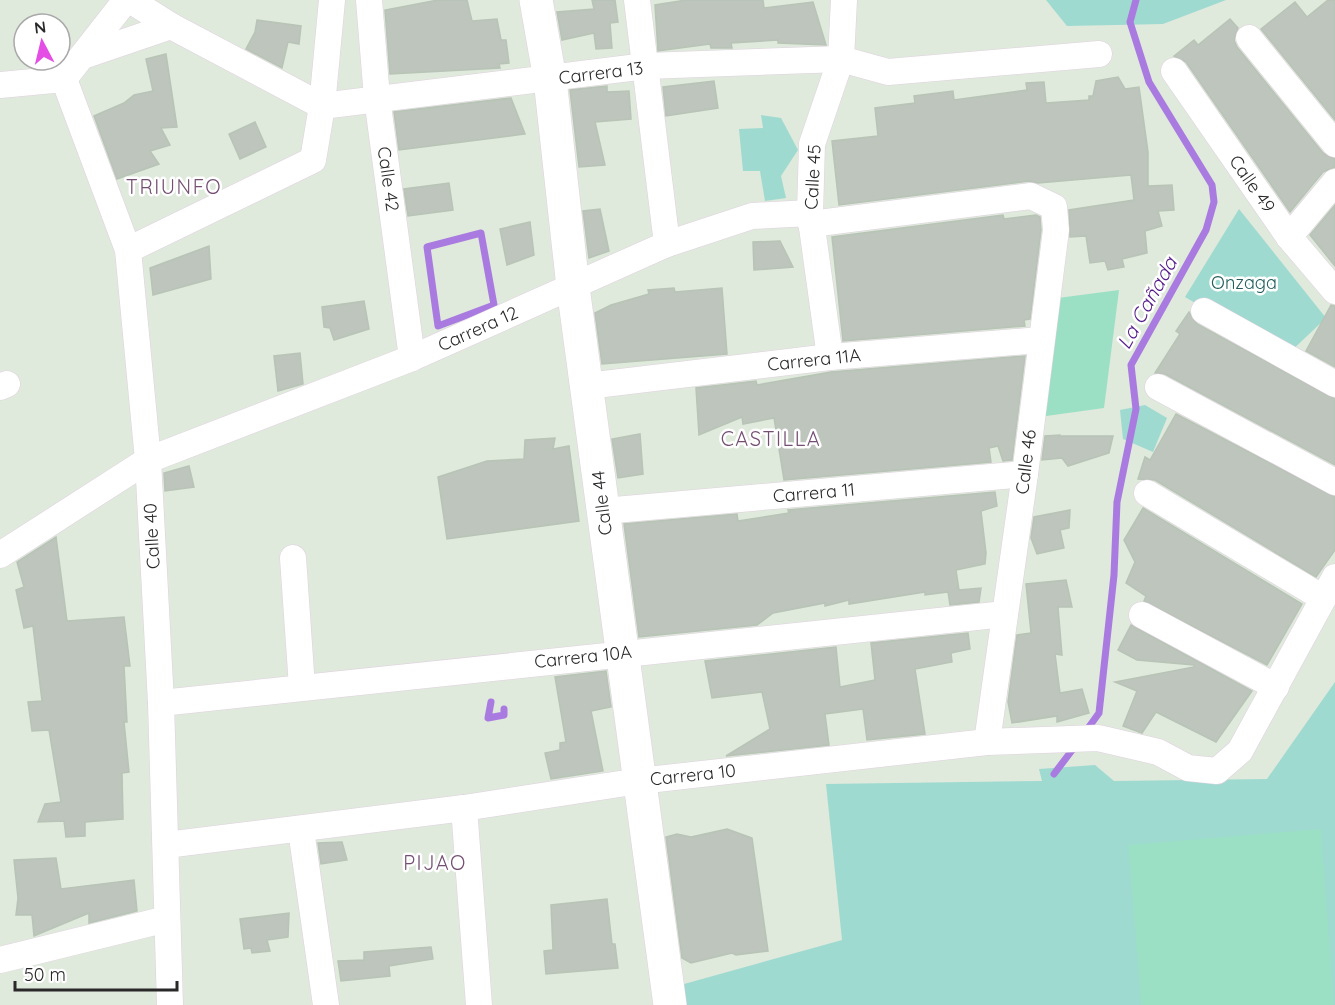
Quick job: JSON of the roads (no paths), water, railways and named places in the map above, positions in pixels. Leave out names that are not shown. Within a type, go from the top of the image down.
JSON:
[{"type":"street","points":[[0,85],[64,79],[128,0],[171,26],[322,106]]},
{"type":"street","points":[[128,250],[313,159],[322,106],[332,0]]},
{"type":"street","name":"Calle 42","points":[[369,0],[377,98],[412,358]]},
{"type":"street","name":"Calle 44","points":[[536,0],[550,79],[573,286],[670,1005]]},
{"type":"street","points":[[637,0],[667,244]]},
{"type":"street","name":"Calle 45","points":[[830,357],[811,219],[812,144],[841,59],[844,0]]},
{"type":"street","points":[[84,56],[171,26]]},
{"type":"street","points":[[1249,38],[1335,144]]},
{"type":"street","name":"Carrera 13","points":[[322,106],[646,66],[841,59],[888,72],[1099,54]]},
{"type":"street","name":"Calle 49","points":[[1174,72],[1288,237],[1335,291]]},
{"type":"street","name":"Calle 40","points":[[64,79],[128,250],[148,460],[161,703],[170,1005]]},
{"type":"street","points":[[1288,237],[1335,182]]},
{"type":"street","name":"Carrera 12","points":[[0,555],[148,460],[412,358],[667,244],[752,216],[811,219],[1031,196]]},
{"type":"street","name":"Calle 46","points":[[987,742],[1025,474],[1056,230],[1054,207],[1031,196]]},
{"type":"street","points":[[1204,311],[1335,384]]},
{"type":"street","name":"Carrera 11A","points":[[587,386],[830,357],[1041,340]]},
{"type":"street","points":[[1158,387],[1335,482]]},
{"type":"street","name":"Carrera 11","points":[[603,511],[1025,474]]},
{"type":"street","points":[[1142,615],[1276,687],[1329,587],[1147,494]]},
{"type":"street","points":[[293,558],[302,687]]},
{"type":"street","name":"Carrera 10A","points":[[161,703],[1005,614]]},
{"type":"street","name":"Carrera 10","points":[[166,845],[464,808],[639,781],[987,742],[1098,738],[1158,752],[1188,768],[1217,771],[1240,752],[1276,687]]},
{"type":"street","points":[[464,808],[479,1005]]},
{"type":"street","points":[[301,830],[326,1005]]},
{"type":"street","points":[[0,960],[167,919]]},
{"type":"waterway","name":"La Cañada","points":[[1086,731],[1099,713],[1114,575],[1117,502],[1136,409],[1131,365],[1206,230],[1214,202],[1212,185],[1149,82],[1130,22],[1136,0]]},
{"type":"waterway","points":[[481,233],[494,305],[438,326],[427,247],[481,233]]},
{"type":"waterway","points":[[491,702],[488,718],[504,715],[504,709]]},
{"type":"waterway","name":"La Cañada","points":[[1054,774],[1076,745]]},
{"type":"district","name":"TRIUNFO","points":[[174,187]]},
{"type":"district","name":"CASTILLA","points":[[771,439]]},
{"type":"district","name":"PIJAO","points":[[435,863]]},
{"type":"park label","name":"Onzaga","points":[[1244,283]]}]
